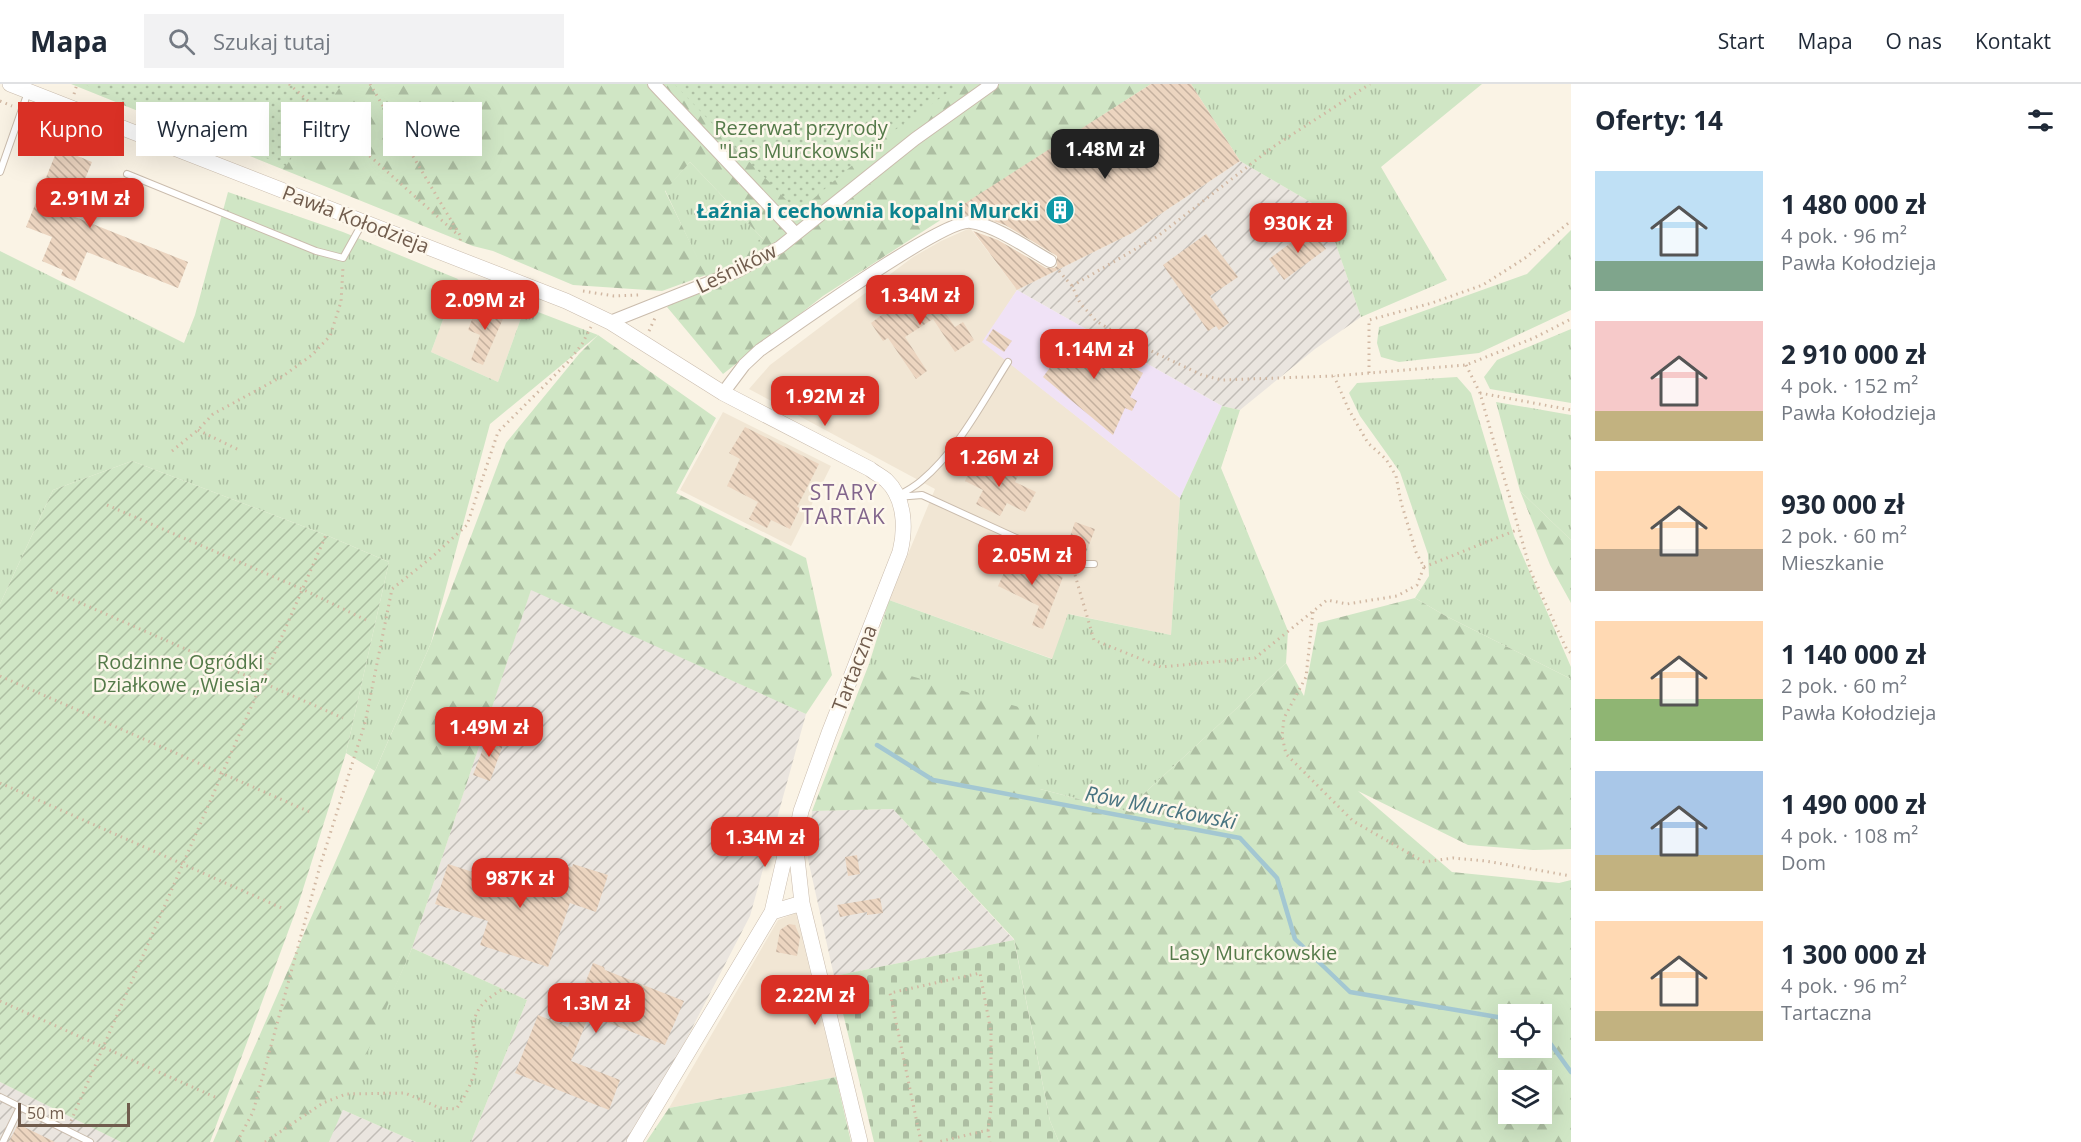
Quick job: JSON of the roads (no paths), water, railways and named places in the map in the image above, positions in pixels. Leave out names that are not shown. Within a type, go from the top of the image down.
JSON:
[{"type":"street","name":"Pawła Kołodzieja","points":[[10,84],[566,301],[604,319],[723,393],[870,469],[887,481],[897,497]]},
{"type":"street","points":[[654,84],[796,234]]},
{"type":"street","name":"Leśników","points":[[604,319],[655,304],[738,270],[780,247],[915,139],[992,84]]},
{"type":"street","points":[[723,393],[744,365],[759,351],[911,249],[947,230],[969,222],[993,229],[1050,261]]},
{"type":"street","name":"Tartaczna","points":[[860,1142],[802,903],[795,840],[801,811],[829,733],[900,552],[904,525],[897,497]]},
{"type":"street","name":"Tartaczna","points":[[634,1142],[772,912],[786,851],[795,840]]},
{"type":"street","points":[[772,912],[802,903]]},
{"type":"lane","points":[[0,172],[29,91]]},
{"type":"lane","points":[[127,174],[316,251],[343,258],[363,222]]},
{"type":"lane","points":[[897,497],[919,483],[938,465],[969,425],[1008,362]]},
{"type":"lane","points":[[897,497],[922,495],[1073,564],[1094,564]]},
{"type":"lane","points":[[0,1097],[66,1130],[75,1139],[90,1142]]},
{"type":"lane","points":[[3,1142],[20,1107]]},
{"type":"waterway","name":"Rów Murckowski","points":[[877,745],[933,780],[1240,838],[1277,878],[1295,939],[1350,992],[1498,1017]]},
{"type":"waterway","name":"Rów Murckowski","points":[[1552,1046],[1571,1072]]},
{"type":"place","name":"Łaźnia i cechownia kopalni Murcki","points":[[1060,210]]},
{"type":"district","name":"STARY TARTAK","points":[[844,504]]},
{"type":"park label","name":"Rezerwat przyrody \"Las Murckowski\"","points":[[801,138]]},
{"type":"park label","name":"Rodzinne Ogródki Działkowe „Wiesia”","points":[[180,672]]},
{"type":"park label","name":"Lasy Murckowskie","points":[[1253,952]]}]
